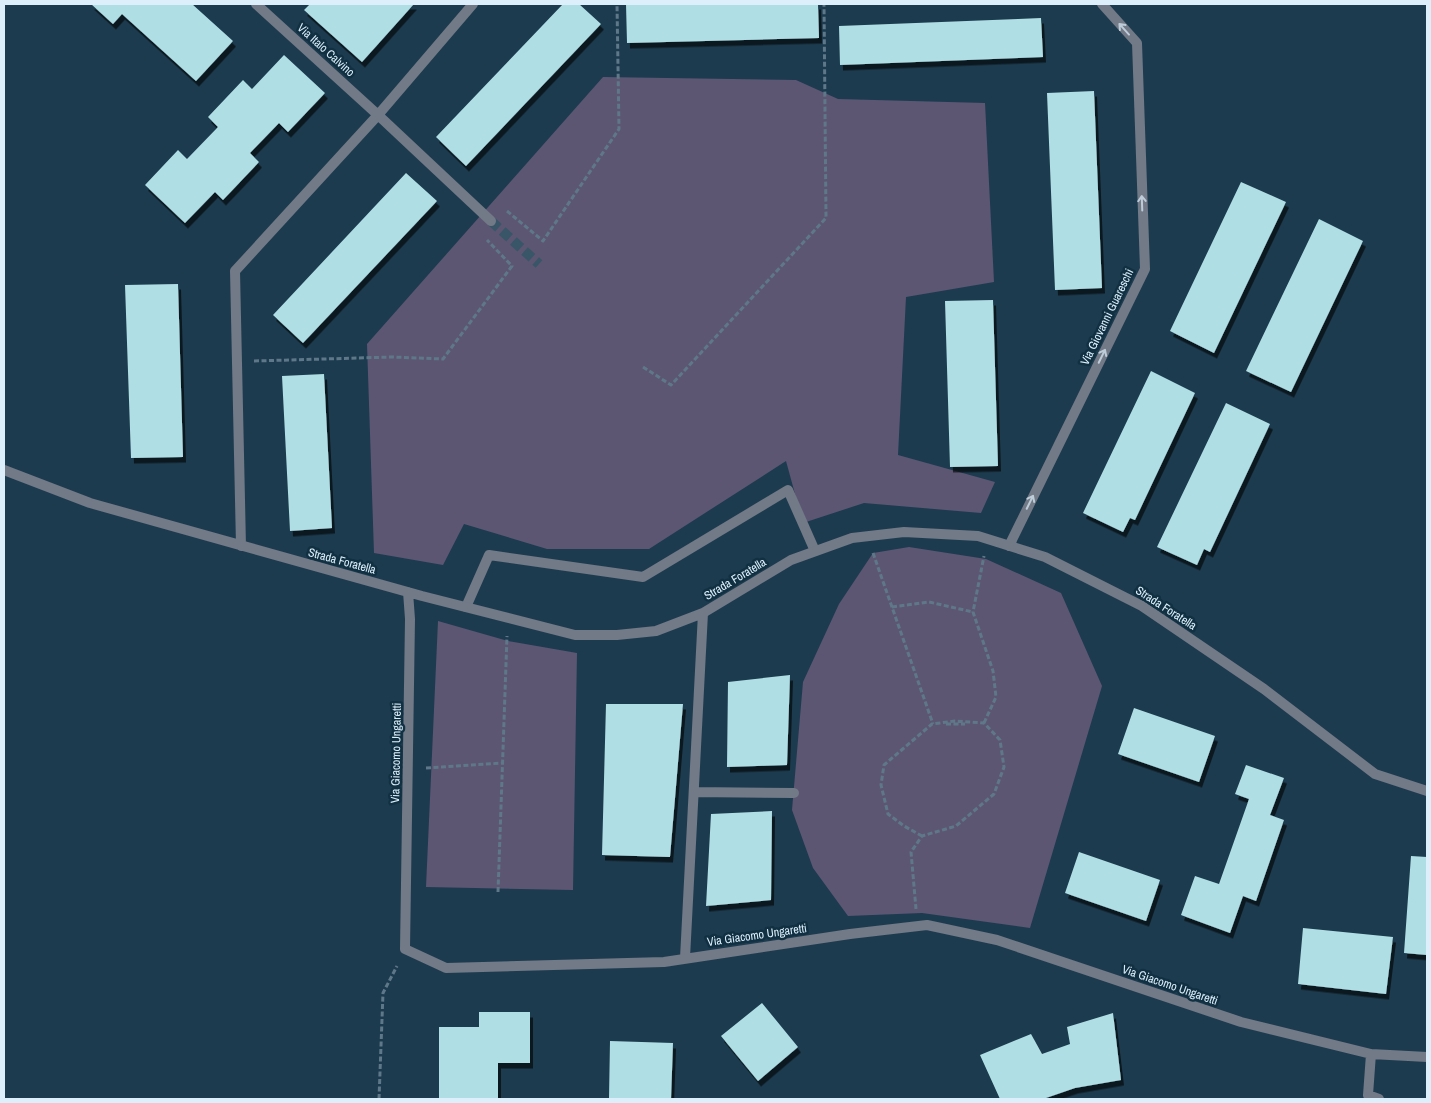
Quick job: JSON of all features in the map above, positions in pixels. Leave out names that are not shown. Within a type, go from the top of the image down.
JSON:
[{"type":"street","name":"Via Italo Calvino","points":[[256,4],[378,115],[491,222]]},
{"type":"street","points":[[241,546],[235,271],[378,115],[473,4]]},
{"type":"street","name":"Via Giovanni Guareschi","points":[[1009,546],[1145,269],[1137,43],[1102,4]]},
{"type":"street","name":"Strada Foratella","points":[[4,470],[90,503],[408,592],[575,635],[617,635],[656,632],[703,613],[791,560],[852,538],[904,532],[988,538],[1045,558],[1142,606],[1264,689],[1375,774],[1427,791]]},
{"type":"street","points":[[466,607],[489,555],[643,576],[788,490],[815,551]]},
{"type":"street","name":"Via Giacomo Ungaretti","points":[[408,592],[410,619],[405,949],[446,968],[664,962],[850,934],[927,925],[997,940],[1241,1022],[1371,1054],[1427,1057]]},
{"type":"street","points":[[685,958],[703,613]]},
{"type":"street","points":[[694,792],[794,793]]},
{"type":"street","points":[[1371,1054],[1368,1095],[1379,1099]]},
{"type":"path","points":[[237,361],[393,357],[443,359],[512,266],[482,235],[491,222],[506,209],[543,240],[619,129],[617,4]]},
{"type":"path","points":[[643,367],[671,385],[826,218],[824,4]]},
{"type":"path","points":[[867,536],[932,724]]},
{"type":"path","points":[[984,723],[996,697],[993,671],[973,612],[988,538]]},
{"type":"path","points":[[892,607],[929,602],[973,612]]},
{"type":"path","points":[[498,892],[508,617]]},
{"type":"path","points":[[918,927],[911,852],[922,836],[956,826],[994,794],[1004,767],[1000,740],[984,723],[955,721],[932,724],[884,765],[881,785],[888,814],[922,836]]},
{"type":"path","points":[[408,769],[503,763]]},
{"type":"path","points":[[379,1099],[383,993],[405,949]]},
{"type":"shaded area","points":[[603,77],[796,80],[838,99],[985,103],[994,282],[906,297],[898,455],[995,482],[981,513],[864,503],[803,523],[786,461],[649,549],[547,549],[464,524],[443,565],[374,553],[367,344]]},
{"type":"shaded area","points":[[909,547],[986,559],[1061,593],[1102,686],[1030,928],[922,913],[848,916],[813,868],[792,810],[803,682],[839,604],[873,553]]},
{"type":"shaded area","points":[[438,621],[508,641],[577,653],[573,890],[426,887]]},
{"type":"building","points":[[91,4],[192,4],[233,41],[196,81],[122,14],[113,24]]},
{"type":"building","points":[[310,4],[414,4],[362,62],[304,10]]},
{"type":"building","points":[[563,4],[579,4],[601,24],[466,166],[436,137]]},
{"type":"building","points":[[626,4],[818,4],[819,38],[627,43]]},
{"type":"building","points":[[1041,18],[1043,57],[840,65],[839,26]]},
{"type":"building","points":[[284,55],[325,93],[288,132],[279,123],[250,153],[259,162],[223,200],[215,192],[185,223],[145,185],[178,150],[187,159],[218,127],[208,117],[243,80],[252,89]]},
{"type":"building","points":[[1094,91],[1102,288],[1055,290],[1047,93]]},
{"type":"building","points":[[406,173],[437,201],[303,343],[273,315]]},
{"type":"building","points":[[1241,182],[1286,202],[1214,353],[1170,331]]},
{"type":"building","points":[[1319,219],[1363,241],[1291,392],[1246,371]]},
{"type":"building","points":[[178,284],[183,457],[131,458],[125,285]]},
{"type":"building","points":[[993,300],[998,466],[950,467],[945,301]]},
{"type":"building","points":[[1151,371],[1195,393],[1135,520],[1130,518],[1123,532],[1083,513]]},
{"type":"building","points":[[324,374],[332,528],[290,531],[282,376]]},
{"type":"building","points":[[1226,403],[1270,424],[1210,552],[1204,549],[1197,565],[1157,547]]},
{"type":"building","points":[[790,675],[787,765],[727,767],[728,682]]},
{"type":"building","points":[[606,704],[683,704],[670,857],[602,855]]},
{"type":"building","points":[[1134,708],[1215,736],[1199,782],[1118,754]]},
{"type":"building","points":[[1246,765],[1284,778],[1270,815],[1284,820],[1256,901],[1243,896],[1230,933],[1181,915],[1195,876],[1219,884],[1249,799],[1235,794]]},
{"type":"building","points":[[772,811],[771,900],[706,906],[711,814]]},
{"type":"building","points":[[1079,852],[1160,880],[1146,921],[1065,893]]},
{"type":"building","points":[[1411,856],[1427,857],[1427,955],[1404,953]]},
{"type":"building","points":[[1303,928],[1393,937],[1386,994],[1298,984]]},
{"type":"building","points":[[762,1003],[798,1047],[758,1081],[721,1036]]},
{"type":"building","points":[[479,1012],[530,1012],[530,1063],[498,1063],[498,1099],[439,1099],[439,1027],[479,1027]]},
{"type":"building","points":[[1113,1013],[1121,1080],[1075,1088],[1043,1099],[1000,1099],[980,1055],[1031,1034],[1042,1054],[1070,1044],[1067,1027]]},
{"type":"building","points":[[610,1041],[673,1043],[671,1099],[609,1099]]},
{"type":"tunnel","points":[[491,221],[539,264]]}]
